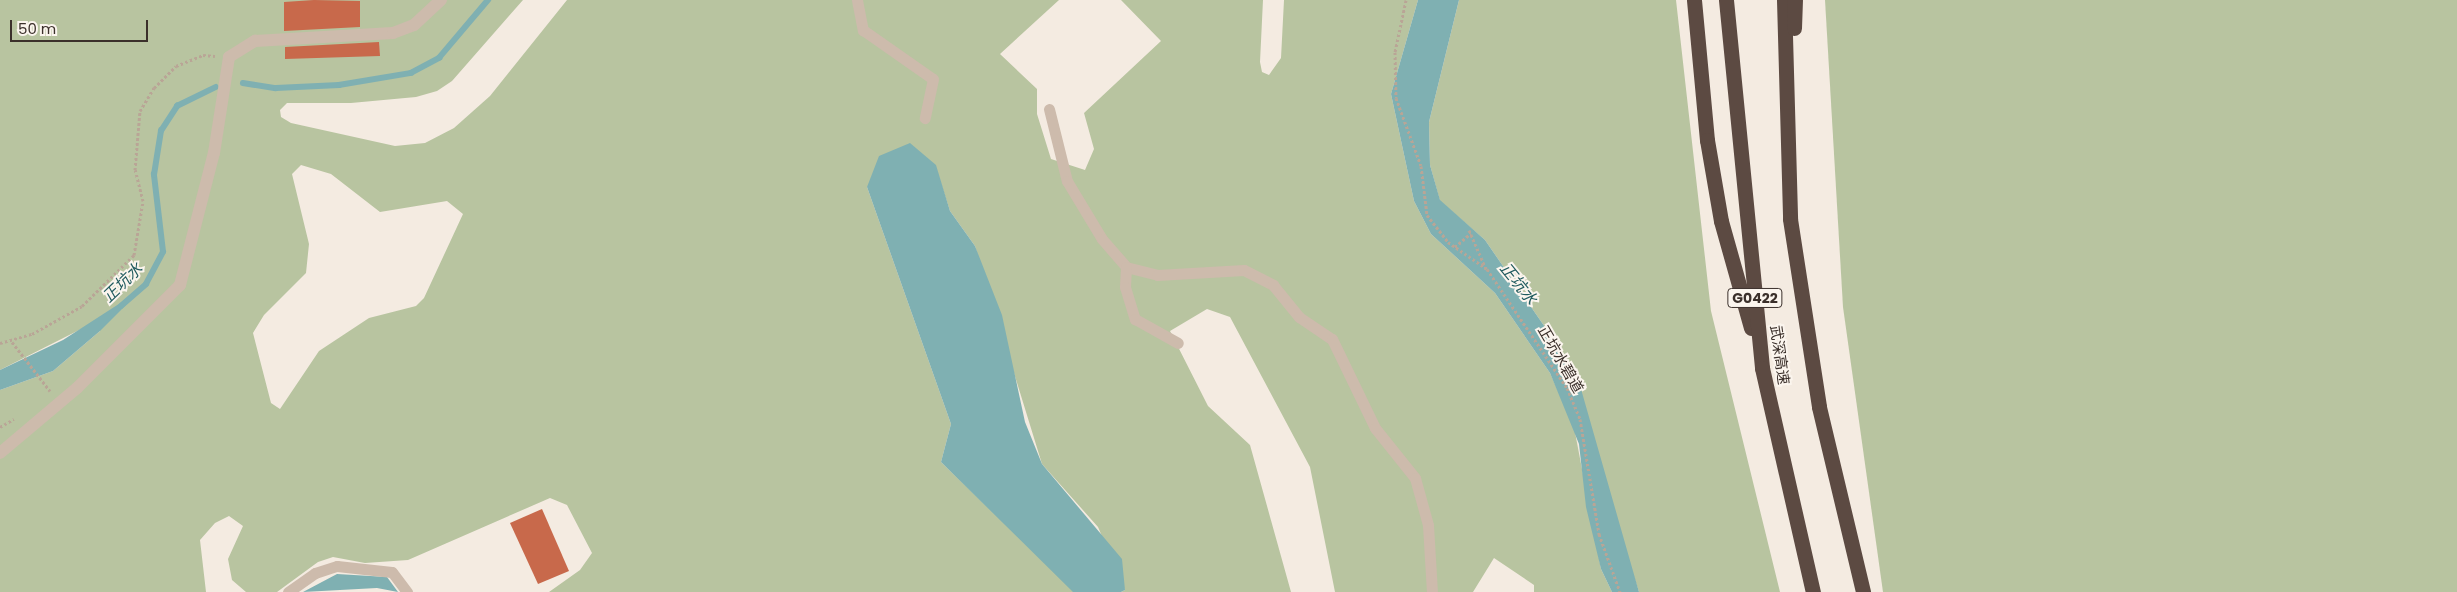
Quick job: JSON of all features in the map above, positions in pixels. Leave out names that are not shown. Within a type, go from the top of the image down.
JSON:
[{"type":"highway","points":[[1694,0],[1707,140],[1721,222],[1762,368]]},
{"type":"highway","name":"武深高速","points":[[1726,0],[1762,368],[1813,592]]},
{"type":"highway","name":"武深高速","points":[[1784,0],[1790,219],[1819,407],[1863,592]]},
{"type":"highway","points":[[1790,219],[1795,0]]},
{"type":"street","points":[[0,453],[84,382],[180,285],[214,153],[229,57],[255,41],[393,34],[414,25],[442,0]]},
{"type":"lane","points":[[857,0],[863,30],[933,79],[925,118]]},
{"type":"lane","points":[[1049,109],[1067,182],[1102,239],[1126,267],[1167,276],[1244,270],[1273,285],[1299,317],[1332,339],[1375,428],[1415,478],[1428,525],[1432,592]]},
{"type":"lane","points":[[1126,267],[1125,288],[1135,319],[1178,343]]},
{"type":"lane","points":[[288,592],[315,573],[337,566],[392,572],[407,592]]},
{"type":"path","name":"正坑水碧道","points":[[1406,0],[1394,52],[1396,98],[1421,166],[1427,215],[1454,247],[1487,269],[1542,345],[1574,404],[1599,534],[1620,592]]},
{"type":"path","points":[[0,343],[12,342],[82,306],[134,255],[143,201],[136,170],[140,111],[154,88],[176,66],[203,55],[229,57]]},
{"type":"path","points":[[1454,247],[1470,232],[1487,269]]},
{"type":"path","points":[[12,342],[54,396]]},
{"type":"green space","points":[[0,0],[523,0],[452,81],[437,91],[416,97],[351,103],[287,103],[280,110],[281,117],[291,123],[395,146],[425,143],[454,128],[490,96],[567,0],[1059,0],[1000,54],[1037,89],[1037,114],[1051,159],[1085,170],[1094,149],[1084,113],[1161,41],[1121,0],[1263,0],[1260,62],[1262,72],[1269,75],[1281,58],[1284,0],[1418,0],[1391,94],[1414,201],[1431,234],[1495,293],[1550,373],[1574,427],[1601,569],[1612,592],[1534,592],[1534,585],[1494,558],[1473,592],[1335,592],[1310,467],[1230,317],[1207,309],[1170,331],[1208,406],[1250,445],[1291,592],[1121,592],[1125,590],[1098,527],[1042,464],[975,246],[950,211],[935,165],[867,187],[951,424],[941,462],[1075,592],[549,592],[580,570],[592,553],[567,505],[550,498],[408,560],[365,563],[333,557],[318,562],[277,592],[246,592],[232,580],[228,559],[243,526],[229,516],[215,523],[200,540],[206,592],[0,592],[0,390],[53,371],[100,331],[91,324],[0,370]],"holes":[[[301,165],[331,174],[380,212],[447,201],[463,214],[424,298],[416,306],[369,318],[319,351],[280,409],[271,403],[253,333],[264,315],[306,273],[309,244],[292,174]]]},
{"type":"green space","points":[[1459,0],[1676,0],[1711,311],[1780,592],[1639,592],[1558,346],[1485,240],[1440,201],[1430,165],[1429,122]]},
{"type":"green space","points":[[1825,0],[2457,0],[2457,592],[1883,592],[1843,307]]},
{"type":"water","points":[[1418,0],[1459,0],[1429,122],[1430,165],[1440,200],[1485,240],[1558,346],[1581,389],[1639,592],[1612,592],[1601,569],[1586,507],[1579,444],[1550,373],[1495,293],[1431,234],[1414,201],[1391,94]]},
{"type":"water","points":[[910,143],[936,165],[950,211],[975,246],[1002,315],[1025,422],[1042,464],[1122,559],[1125,590],[1121,592],[1073,592],[941,462],[951,424],[867,187],[879,156]]},
{"type":"water","points":[[125,300],[128,303],[100,331],[53,371],[0,390],[0,370],[63,340]]},
{"type":"water","points":[[337,574],[387,577],[398,592],[377,588],[303,592]]},
{"type":"building","points":[[314,0],[360,1],[360,27],[284,31],[284,2]]},
{"type":"building","points":[[379,42],[380,56],[285,59],[285,47]]},
{"type":"building","points":[[542,509],[569,571],[538,584],[510,523]]},
{"type":"waterway","name":"正坑水","points":[[243,83],[276,88],[339,85],[411,73],[439,58],[488,0]]},
{"type":"waterway","name":"正坑水","points":[[121,306],[146,284],[163,252],[154,175],[161,131],[177,106],[216,87]]}]
